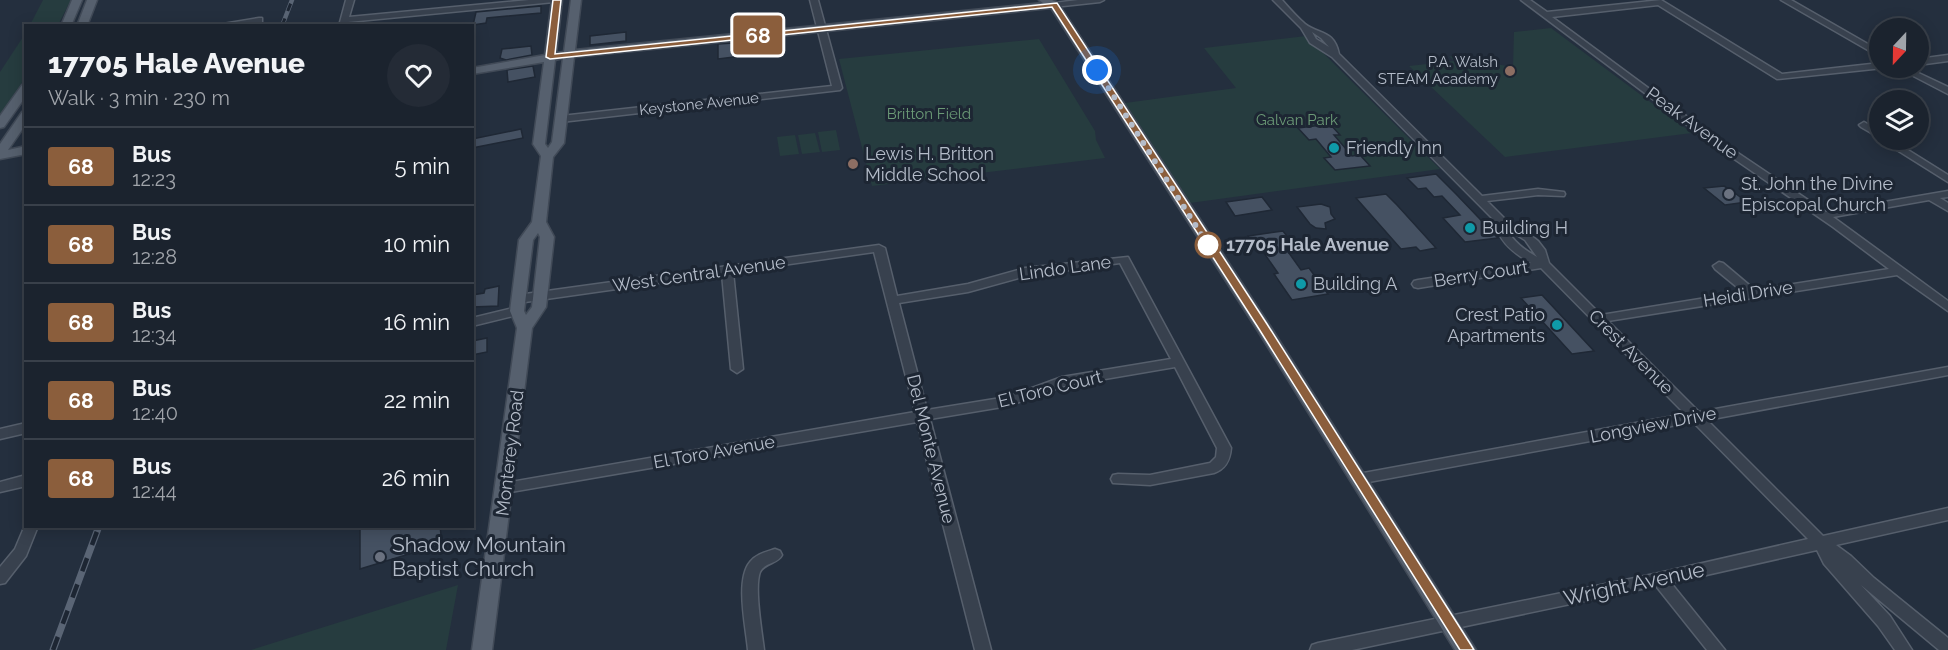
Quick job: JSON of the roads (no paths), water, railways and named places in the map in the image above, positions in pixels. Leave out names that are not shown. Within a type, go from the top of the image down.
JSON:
[{"type":"main road","points":[[67,24],[78,0]]},
{"type":"main road","points":[[83,24],[92,0]]},
{"type":"main road","name":"Monterey Road","points":[[547,156],[539,144],[556,0]]},
{"type":"main road","name":"Monterey Road","points":[[518,305],[526,240],[539,222],[547,156],[558,143],[576,0]]},
{"type":"main road","points":[[474,70],[569,54],[1051,2],[1263,327],[1466,650]]},
{"type":"main road","points":[[0,124],[24,90]]},
{"type":"main road","points":[[0,154],[24,117]]},
{"type":"main road","points":[[0,154],[24,150]]},
{"type":"main road","name":"Monterey Road","points":[[482,650],[525,328],[539,307],[547,237],[539,222]]},
{"type":"main road","points":[[518,305],[525,328]]},
{"type":"street","points":[[350,0],[344,23],[556,0]]},
{"type":"street","points":[[814,0],[823,28]]},
{"type":"street","points":[[1051,2],[1100,0]]},
{"type":"street","name":"Crest Avenue","points":[[1277,0],[1304,27],[1313,41],[1335,55],[1480,199],[1501,221],[1505,234],[1515,247],[1535,261],[1544,264],[1820,542],[1846,560],[1869,583],[1948,648]]},
{"type":"street","name":"Peak Avenue","points":[[1525,0],[1718,143],[1948,307]]},
{"type":"street","points":[[1785,0],[1869,49]]},
{"type":"street","points":[[1545,15],[1659,2],[1780,77],[1869,67]]},
{"type":"street","points":[[258,23],[264,10]]},
{"type":"street","name":"Keystone Avenue","points":[[561,119],[837,88],[823,28]]},
{"type":"street","points":[[1929,61],[1948,58]]},
{"type":"street","points":[[1922,78],[1948,91]]},
{"type":"street","points":[[1864,125],[1869,128]]},
{"type":"street","points":[[1902,150],[1948,179]]},
{"type":"street","points":[[1480,199],[1538,192],[1560,194]]},
{"type":"street","points":[[1823,216],[1948,194]]},
{"type":"street","points":[[1931,197],[1948,207]]},
{"type":"street","name":"West Central Avenue","points":[[474,321],[540,296],[879,248]]},
{"type":"street","name":"Del Monte Avenue","points":[[879,248],[983,650]]},
{"type":"street","name":"Lindo Lane","points":[[893,300],[968,288],[1025,272],[1124,259],[1224,448],[1223,459],[1214,468],[1150,480],[1118,479]]},
{"type":"street","name":"Berry Court","points":[[1418,284],[1544,264]]},
{"type":"street","points":[[1719,266],[1751,294]]},
{"type":"street","points":[[727,270],[737,369]]},
{"type":"street","name":"Heidi Drive","points":[[1599,319],[1897,271]]},
{"type":"street","name":"El Toro Court","points":[[922,416],[1008,401],[1062,382],[1178,362]]},
{"type":"street","name":"Longview Drive","points":[[1358,479],[1948,371]]},
{"type":"street","name":"El Toro Avenue","points":[[505,488],[922,416]]},
{"type":"street","points":[[0,434],[24,428]]},
{"type":"street","points":[[0,487],[24,481]]},
{"type":"street","name":"Wright Avenue","points":[[1318,650],[1659,579],[1948,514]]},
{"type":"street","points":[[0,578],[21,552],[30,528]]},
{"type":"street","name":"Crest Avenue","points":[[1820,542],[1829,560],[1884,621],[1904,650]]},
{"type":"street","points":[[756,650],[751,581],[753,569],[761,560],[775,555]]},
{"type":"street","points":[[1659,579],[1718,650]]},
{"type":"railway","points":[[283,24],[292,0]]},
{"type":"railway","points":[[53,650],[98,528]]},
{"type":"place","name":"P.A. Walsh STEAM Academy","points":[[1510,71]]},
{"type":"place","name":"Friendly Inn","points":[[1334,148]]},
{"type":"place","name":"Lewis H. Britton Middle School","points":[[853,164]]},
{"type":"place","name":"St. John the Divine Episcopal Church","points":[[1729,194]]},
{"type":"place","name":"Building H","points":[[1470,228]]},
{"type":"place","name":"17705 Hale Avenue","points":[[1208,245]]},
{"type":"place","name":"Building A","points":[[1301,284]]},
{"type":"place","name":"Crest Patio Apartments","points":[[1557,325]]},
{"type":"place","name":"Shadow Mountain Baptist Church","points":[[380,557]]},
{"type":"park label","name":"Britton Field","points":[[929,114]]},
{"type":"park label","name":"Galvan Park","points":[[1297,120]]}]
